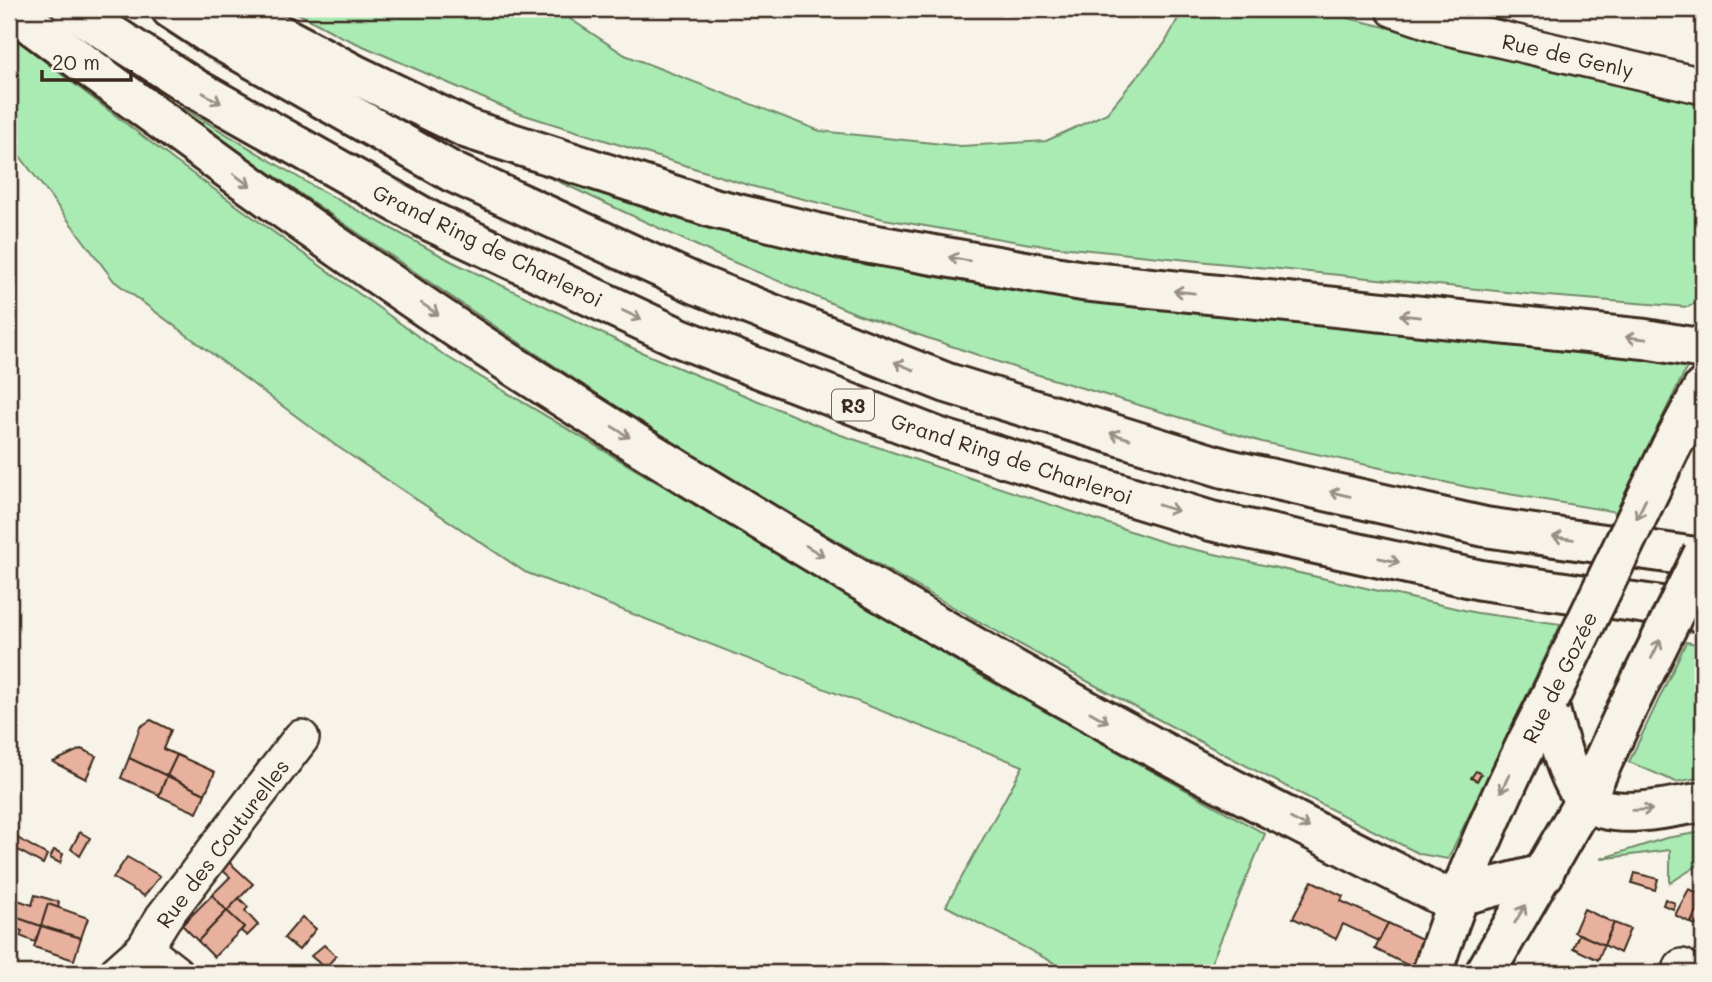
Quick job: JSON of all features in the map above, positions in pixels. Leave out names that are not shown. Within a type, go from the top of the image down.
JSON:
[{"type":"main road","points":[[10,9],[290,215],[520,370],[763,520],[1039,684],[1205,775],[1438,894],[1458,895],[1544,874]]},
{"type":"main road","name":"Grand Ring de Charleroi","points":[[72,9],[194,88],[430,221],[680,338],[940,439],[1212,521],[1481,580],[1703,612]]},
{"type":"main road","points":[[170,9],[209,34],[452,172],[696,284],[947,383],[1224,468],[1485,527],[1703,556],[1626,710],[1585,800],[1486,973]]},
{"type":"main road","points":[[231,9],[354,74],[468,129],[712,208],[842,239],[1083,281],[1645,338],[1703,349]]},
{"type":"main road","name":"Rue de Gozée","points":[[1432,973],[1458,895],[1502,788],[1548,701],[1671,447],[1703,388]]},
{"type":"main road","points":[[1548,701],[1559,747],[1585,800],[1605,810],[1646,811],[1703,802]]},
{"type":"street","name":"Rue de Genly","points":[[1394,9],[1447,27],[1703,86]]},
{"type":"street","name":"Rue des Couturelles","points":[[117,973],[144,949],[163,918],[301,738]]},
{"type":"street","name":"Rue des Couturelles","points":[[144,949],[175,973]]},
{"type":"green space","points":[[290,9],[555,9],[625,55],[820,131],[961,146],[1046,141],[1107,113],[1165,43],[1183,9],[1329,9],[1348,18],[1550,67],[1703,100],[1703,299],[1688,307],[1547,296],[1030,244],[884,219],[751,186],[515,112],[340,36]]},
{"type":"green space","points":[[9,34],[175,161],[444,355],[981,676],[1265,834],[1207,973],[1073,973],[946,906],[1023,766],[525,572],[335,445],[114,281],[19,155],[9,149]]},
{"type":"green space","points":[[183,108],[316,188],[453,262],[643,353],[838,434],[1166,543],[1477,613],[1561,624],[1448,859],[1420,854],[1085,680],[732,480],[429,282],[180,111]]},
{"type":"green space","points":[[506,157],[724,222],[1668,356],[1689,363],[1616,512],[1467,487],[1262,442],[1019,369],[857,314],[719,256]]},
{"type":"green space","points":[[1686,642],[1703,645],[1703,777],[1676,782],[1629,762]]},
{"type":"green space","points":[[1703,832],[1703,862],[1670,883],[1670,850],[1600,859],[1666,838]]},
{"type":"building","points":[[151,720],[171,730],[163,749],[177,755],[167,776],[129,758],[140,727]]},
{"type":"building","points":[[81,749],[96,756],[86,779],[53,762]]},
{"type":"building","points":[[177,755],[215,772],[205,794],[167,776]]},
{"type":"building","points":[[129,758],[167,776],[159,795],[121,778]]},
{"type":"building","points":[[1476,771],[1481,774],[1477,781],[1471,778]]},
{"type":"building","points":[[167,776],[205,794],[197,813],[159,796]]},
{"type":"building","points":[[80,832],[90,838],[80,856],[71,849]]},
{"type":"building","points":[[14,836],[47,855],[43,864],[9,845]]},
{"type":"building","points":[[54,850],[63,854],[60,863],[50,858]]},
{"type":"building","points":[[127,857],[160,876],[144,896],[113,878]]},
{"type":"building","points":[[229,862],[253,884],[227,911],[212,895],[230,877],[221,869]]},
{"type":"building","points":[[1635,873],[1658,879],[1655,890],[1632,883]]},
{"type":"building","points":[[1312,881],[1343,896],[1341,901],[1388,923],[1379,941],[1343,924],[1336,939],[1293,918]]},
{"type":"building","points":[[1689,889],[1703,895],[1691,923],[1675,915]]},
{"type":"building","points":[[35,895],[59,902],[58,908],[48,904],[41,926],[9,915],[9,897],[32,905]]},
{"type":"building","points":[[212,895],[227,911],[198,941],[182,925]]},
{"type":"building","points":[[239,898],[248,907],[245,911],[258,925],[247,936],[241,931],[244,927],[227,911]]},
{"type":"building","points":[[1665,899],[1675,903],[1673,909],[1663,905]]},
{"type":"building","points":[[1703,899],[1703,928],[1691,923]]},
{"type":"building","points":[[48,904],[88,918],[81,938],[41,926]]},
{"type":"building","points":[[1584,909],[1614,923],[1604,945],[1574,932]]},
{"type":"building","points":[[227,911],[244,927],[214,957],[198,941]]},
{"type":"building","points":[[9,915],[41,926],[35,942],[20,936],[22,931],[9,926]]},
{"type":"building","points":[[302,917],[316,929],[299,950],[284,938]]},
{"type":"building","points":[[1388,923],[1424,940],[1411,967],[1375,949]]},
{"type":"building","points":[[1614,923],[1630,929],[1620,953],[1604,945]]},
{"type":"building","points":[[41,926],[81,938],[74,960],[34,947]]},
{"type":"building","points":[[1579,934],[1604,945],[1598,960],[1573,948]]},
{"type":"building","points":[[9,941],[18,943],[15,954],[9,953]]},
{"type":"building","points":[[324,945],[336,956],[325,968],[311,956]]},
{"type":"building","points":[[361,964],[373,973],[354,973]]}]
